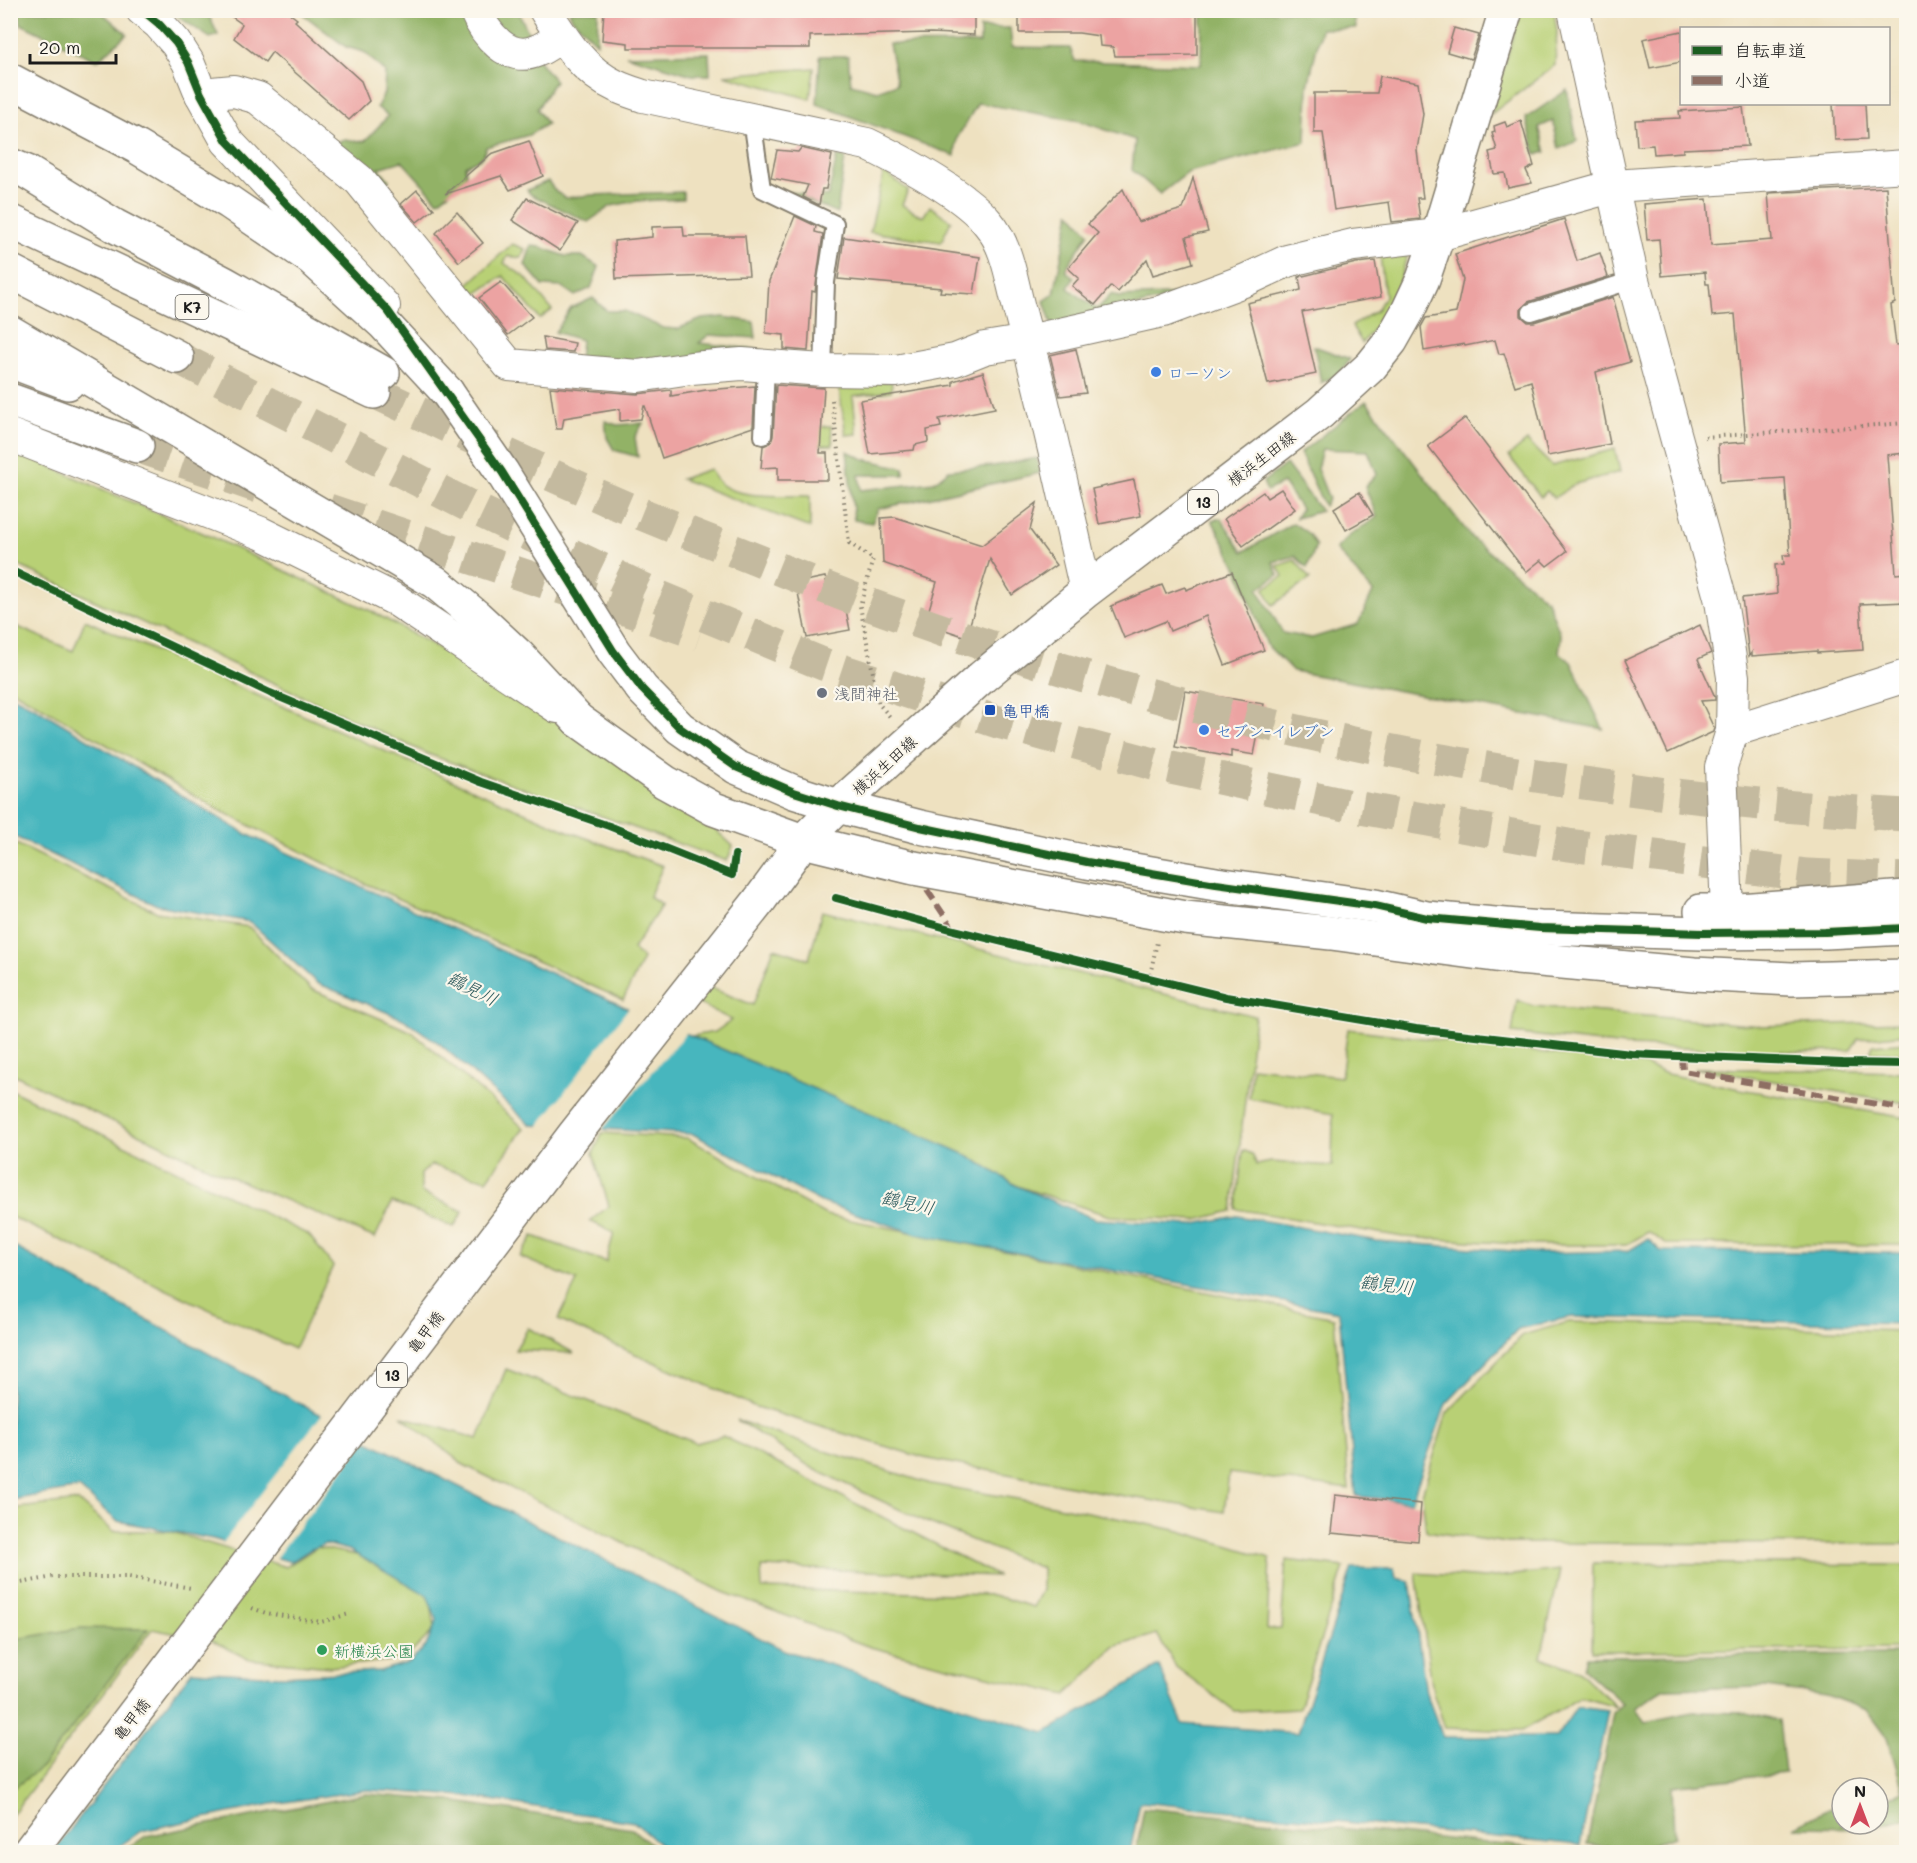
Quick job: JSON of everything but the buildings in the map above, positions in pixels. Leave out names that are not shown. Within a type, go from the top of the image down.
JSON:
[{"type":"main road","name":"横浜生田線","points":[[759,901],[803,841],[838,806],[982,677],[1086,591],[1320,413],[1371,366],[1391,341],[1423,279],[1506,10]]},
{"type":"main road","points":[[10,80],[137,147],[229,202],[310,258],[384,324],[447,392],[502,472],[614,652],[642,689],[680,728],[736,767],[794,792],[920,827],[1087,862],[1216,884],[1375,906],[1427,918],[1540,928],[1702,933],[1825,932],[1906,928]]},
{"type":"main road","points":[[10,101],[229,202]]},
{"type":"main road","name":"K7","points":[[10,165],[27,172],[115,226],[224,283],[379,383],[10,221]]},
{"type":"main road","points":[[10,271],[177,357]]},
{"type":"main road","points":[[10,332],[204,444],[435,582],[518,655],[578,720],[665,782],[714,809],[803,841],[914,868],[1185,918],[1331,933],[1517,958],[1694,974],[1792,979],[1906,976]]},
{"type":"main road","points":[[10,361],[90,392],[204,444]]},
{"type":"main road","points":[[10,400],[137,446]]},
{"type":"main road","points":[[1375,906],[1594,912],[1727,911],[1906,897]]},
{"type":"main road","name":"亀甲橋","points":[[29,1852],[574,1135],[759,901]]},
{"type":"main road","points":[[1331,933],[1705,951],[1906,948]]},
{"type":"street","points":[[142,10],[159,24],[189,62],[201,94],[227,141],[388,311],[447,392]]},
{"type":"street","points":[[475,10],[483,26],[502,47],[516,54],[535,52],[553,23],[574,54],[614,86],[643,96],[867,144],[899,159],[959,198],[988,223],[1002,248],[1028,341],[1086,591]]},
{"type":"street","points":[[1574,10],[1633,280],[1721,601],[1733,677],[1732,731],[1721,767],[1727,911]]},
{"type":"street","points":[[201,94],[234,91],[258,98],[360,180],[509,365],[638,376],[742,364],[826,370],[896,370],[955,360],[985,348],[1028,341],[1163,311],[1246,280],[1287,261],[1353,245],[1438,235],[1614,186],[1906,166]]},
{"type":"street","points":[[10,435],[261,533],[396,600],[578,720]]},
{"type":"street","points":[[1732,731],[1906,676]]},
{"type":"lane","points":[[752,119],[762,189],[835,224],[826,282],[826,370]]},
{"type":"lane","points":[[1531,312],[1633,280]]},
{"type":"lane","points":[[763,436],[766,366]]},
{"type":"path","points":[[826,370],[849,543],[873,559],[860,606],[879,704],[911,740]]},
{"type":"path","points":[[1705,437],[1906,423]]},
{"type":"path","points":[[1149,980],[1158,938]]},
{"type":"path","points":[[1138,977],[1160,982]]},
{"type":"path","points":[[10,1584],[53,1577],[128,1577],[199,1590]]},
{"type":"path","points":[[243,1605],[266,1613],[321,1622],[349,1614]]},
{"type":"green space","points":[[19,11],[100,11],[127,34],[97,61],[21,24]]},
{"type":"green space","points":[[170,11],[203,11],[210,18],[218,35],[210,38]]},
{"type":"green space","points":[[299,11],[467,11],[540,62],[555,81],[537,109],[547,124],[529,135],[486,147],[483,157],[465,166],[467,179],[438,201],[402,161],[379,168],[389,180],[379,189],[333,147],[341,140],[365,141],[388,116],[377,107],[384,93],[385,72],[364,52],[346,47]]},
{"type":"green space","points":[[485,11],[518,11],[533,42],[516,43]]},
{"type":"green space","points":[[569,11],[598,11],[597,43],[572,18]]},
{"type":"green space","points":[[1202,11],[1354,11],[1356,28],[1321,29],[1308,86],[1306,142],[1189,172],[1160,194],[1132,170],[1135,140],[1080,121],[978,103],[957,138],[955,156],[817,104],[820,56],[848,56],[851,84],[877,91],[897,84],[889,44],[980,43],[980,28],[1010,28],[1012,47],[1070,48],[1075,61],[1201,65]]},
{"type":"green space","points":[[1520,11],[1554,11],[1557,32],[1555,65],[1491,114]]},
{"type":"green space","points":[[709,53],[710,75],[692,75],[626,55]]},
{"type":"green space","points":[[814,68],[810,99],[724,75]]},
{"type":"green space","points":[[1567,90],[1577,141],[1559,149],[1553,121],[1539,127],[1546,152],[1536,155],[1526,118]]},
{"type":"green space","points":[[837,156],[845,158],[837,213],[787,192],[828,196]]},
{"type":"green space","points":[[884,172],[908,190],[902,205],[923,217],[930,206],[951,221],[941,242],[870,232]]},
{"type":"green space","points":[[548,181],[556,192],[566,198],[683,192],[683,199],[637,201],[611,206],[588,222],[531,195],[527,190]]},
{"type":"green space","points":[[1070,212],[1089,233],[1065,270],[1074,278],[1068,288],[1097,309],[1112,294],[1118,297],[1189,294],[1052,325],[1044,301],[1054,294]]},
{"type":"green space","points":[[512,244],[525,249],[521,258],[508,256],[504,263],[525,277],[552,310],[540,319],[503,276],[474,295],[466,286]]},
{"type":"green space","points":[[531,246],[541,247],[565,256],[582,256],[599,267],[591,288],[575,296],[562,287],[543,286],[525,265]]},
{"type":"green space","points":[[1408,252],[1397,292],[1381,320],[1362,343],[1352,326],[1377,310],[1385,296],[1380,256]]},
{"type":"green space","points":[[593,298],[607,311],[625,311],[663,328],[677,329],[702,319],[724,317],[754,322],[756,338],[709,335],[699,343],[762,350],[763,359],[660,364],[579,360],[581,340],[555,332],[571,308]]},
{"type":"green space","points":[[1314,346],[1350,359],[1341,373],[1321,383]]},
{"type":"green space","points":[[838,382],[892,382],[891,391],[853,396],[857,434],[846,435]]},
{"type":"green space","points":[[1366,401],[1472,538],[1547,600],[1561,636],[1559,653],[1571,662],[1603,729],[1293,671],[1267,645],[1238,570],[1212,520],[1221,518],[1243,552],[1293,523],[1309,534],[1316,546],[1307,568],[1295,556],[1273,562],[1278,575],[1258,589],[1283,633],[1312,638],[1358,624],[1373,592],[1336,549],[1349,536],[1377,517],[1365,487],[1377,474],[1368,451],[1322,449],[1317,469],[1329,499],[1324,506],[1300,453]]},
{"type":"green space","points":[[605,421],[617,425],[643,423],[635,437],[638,457],[614,450],[607,438]]},
{"type":"green space","points":[[831,426],[833,445],[783,445],[791,429]]},
{"type":"green space","points":[[1527,441],[1552,466],[1615,449],[1620,472],[1575,484],[1554,498],[1547,491],[1541,497],[1509,456]]},
{"type":"green space","points":[[10,449],[212,537],[371,611],[458,659],[517,701],[562,723],[691,807],[733,846],[727,861],[428,754],[11,562]]},
{"type":"green space","points":[[847,451],[864,459],[904,468],[904,475],[859,475],[861,490],[934,482],[949,470],[993,466],[1037,458],[1040,473],[878,509],[872,523],[854,520]]},
{"type":"green space","points":[[1286,464],[1321,511],[1296,518],[1301,509],[1283,483],[1267,491],[1263,482]]},
{"type":"green space","points":[[710,469],[718,481],[736,491],[761,495],[810,496],[810,528],[681,479]]},
{"type":"green space","points":[[1295,560],[1310,579],[1273,605],[1264,589],[1283,576],[1277,566]]},
{"type":"green space","points":[[85,620],[570,832],[663,866],[649,897],[662,905],[633,949],[643,959],[623,1000],[362,882],[219,810],[11,689],[11,624],[73,651]]},
{"type":"green space","points":[[10,841],[157,912],[249,927],[311,989],[412,1032],[524,1128],[487,1180],[431,1165],[421,1174],[421,1192],[463,1211],[454,1227],[392,1202],[375,1238],[210,1168],[11,1073]]},
{"type":"green space","points":[[822,911],[1255,1016],[1232,1211],[1196,1220],[1110,1216],[1017,1186],[969,1156],[692,1036],[715,1032],[732,1020],[691,1000],[701,984],[753,1005],[774,948],[809,959]]},
{"type":"green space","points":[[1517,1000],[1533,1006],[1761,1026],[1906,1022],[1906,1034],[1858,1039],[1850,1051],[1802,1052],[1625,1046],[1512,1033]]},
{"type":"green space","points":[[1348,1029],[1644,1065],[1667,1074],[1740,1089],[1906,1118],[1906,1245],[1666,1244],[1648,1232],[1626,1245],[1535,1245],[1403,1237],[1236,1209],[1243,1150],[1252,1154],[1257,1165],[1271,1162],[1332,1166],[1333,1114],[1249,1098],[1252,1067],[1341,1077]]},
{"type":"green space","points":[[1906,1042],[1906,1053],[1870,1053],[1873,1045]]},
{"type":"green space","points":[[1695,1068],[1906,1072],[1906,1103]]},
{"type":"green space","points":[[11,1090],[309,1235],[333,1266],[294,1349],[11,1217]]},
{"type":"green space","points":[[602,1133],[687,1138],[826,1215],[1334,1318],[1349,1489],[1229,1473],[1224,1512],[1112,1494],[924,1458],[756,1407],[558,1320],[577,1281],[520,1257],[533,1236],[606,1262],[614,1233],[590,1221],[609,1206],[593,1154]]},
{"type":"green space","points":[[1569,1322],[1906,1331],[1906,1544],[1507,1543],[1426,1531],[1422,1494],[1447,1413],[1523,1335]]},
{"type":"green space","points":[[528,1328],[574,1353],[515,1350]]},
{"type":"green space","points":[[506,1369],[696,1443],[723,1436],[998,1576],[761,1567],[762,1589],[993,1595],[1033,1607],[1042,1590],[1042,1568],[924,1521],[814,1469],[737,1420],[822,1450],[931,1484],[1053,1505],[1180,1531],[1270,1558],[1267,1630],[1281,1629],[1286,1560],[1344,1567],[1299,1708],[1235,1711],[1176,1667],[1157,1634],[1114,1647],[1066,1695],[870,1647],[723,1592],[464,1465],[401,1416],[478,1439]]},
{"type":"green space","name":"新横浜公園","points":[[78,1501],[113,1531],[169,1531],[286,1567],[317,1547],[361,1556],[429,1591],[435,1629],[405,1659],[330,1667],[248,1659],[213,1641],[152,1629],[11,1816],[11,1509]]},
{"type":"green space","points":[[1593,1563],[1906,1565],[1906,1649],[1592,1651]]},
{"type":"green space","points":[[1560,1570],[1541,1657],[1579,1671],[1616,1707],[1581,1697],[1521,1731],[1445,1728],[1433,1692],[1416,1573],[1485,1578]]},
{"type":"green space","points":[[81,1628],[148,1629],[41,1768],[11,1790],[11,1640]]},
{"type":"green space","points":[[1906,1654],[1906,1819],[1890,1823],[1890,1798],[1903,1791],[1887,1737],[1867,1710],[1826,1695],[1766,1687],[1665,1689],[1635,1708],[1645,1722],[1693,1712],[1747,1713],[1779,1721],[1785,1773],[1672,1786],[1674,1836],[1632,1852],[1587,1844],[1613,1713],[1622,1703],[1583,1668],[1586,1656]]},
{"type":"green space","points":[[366,1794],[450,1801],[632,1829],[660,1852],[436,1852],[363,1847],[270,1852],[122,1852],[146,1836]]},
{"type":"green space","points":[[1144,1808],[1574,1852],[1136,1852]]},
{"type":"green space","points":[[1830,1808],[1830,1827],[1794,1827]]},
{"type":"water","name":"鶴見川","points":[[10,695],[36,708],[244,833],[625,1007],[969,1156],[1017,1186],[1095,1219],[1189,1225],[1237,1216],[1377,1241],[1540,1253],[1628,1251],[1648,1239],[1661,1251],[1906,1253],[1906,1324],[1571,1317],[1518,1329],[1446,1404],[1411,1502],[1356,1496],[1339,1312],[920,1235],[821,1202],[693,1134],[531,1125],[440,1044],[403,1019],[317,983],[250,922],[157,905],[11,835]]},
{"type":"water","points":[[11,1245],[368,1441],[784,1650],[1045,1733],[1159,1666],[1183,1724],[1298,1733],[1352,1568],[1394,1569],[1396,1578],[1410,1581],[1426,1693],[1443,1737],[1556,1737],[1577,1707],[1608,1711],[1580,1845],[1140,1802],[1130,1852],[669,1852],[634,1822],[465,1796],[367,1790],[272,1804],[141,1831],[111,1852],[53,1852],[192,1671],[282,1676],[380,1671],[410,1662],[426,1646],[437,1620],[427,1595],[349,1550],[325,1544],[311,1549],[291,1562],[213,1539],[117,1521],[79,1488],[11,1500]]},
{"type":"pier","points":[[630,1006],[688,1031],[600,1132],[537,1128]]},
{"type":"pier","points":[[323,1413],[368,1437],[274,1560],[222,1544]]},
{"type":"pier","points":[[191,1668],[52,1852],[50,1852],[189,1669]]},
{"type":"tunnel","points":[[177,357],[473,508],[660,597],[823,664],[998,722],[1157,765],[1355,807],[1568,845],[1807,875],[1906,879]]},
{"type":"tunnel","points":[[374,392],[663,523],[888,611],[1079,675],[1231,716],[1422,757],[1518,773],[1712,799],[1906,815]]},
{"type":"tunnel","points":[[137,446],[259,487]]},
{"type":"tunnel","points":[[328,510],[700,634]]},
{"type":"marked path","points":[[927,890],[954,930]]},
{"type":"marked path","points":[[1682,1057],[1683,1071],[1906,1109]]},
{"type":"cycle path","points":[[142,10],[176,43],[188,62],[201,94],[227,141],[388,311],[502,472],[614,652],[642,689],[680,728],[736,767],[794,792],[920,827],[1087,862],[1216,884],[1375,906],[1427,918],[1540,928],[1702,933],[1825,932],[1906,928]]},
{"type":"cycle path","points":[[10,570],[270,693],[481,782],[609,826],[732,875],[735,855]]},
{"type":"cycle path","points":[[836,898],[954,930],[1226,997],[1416,1029],[1631,1054],[1906,1064]]},
{"type":"place","name":"ローソン","points":[[1156,372]]},
{"type":"place","name":"浅間神社","points":[[822,693]]},
{"type":"place","name":"亀甲橋","points":[[990,710]]},
{"type":"place","name":"セブン-イレブン","points":[[1204,730]]},
{"type":"place","name":"新横浜公園","points":[[322,1650]]}]
